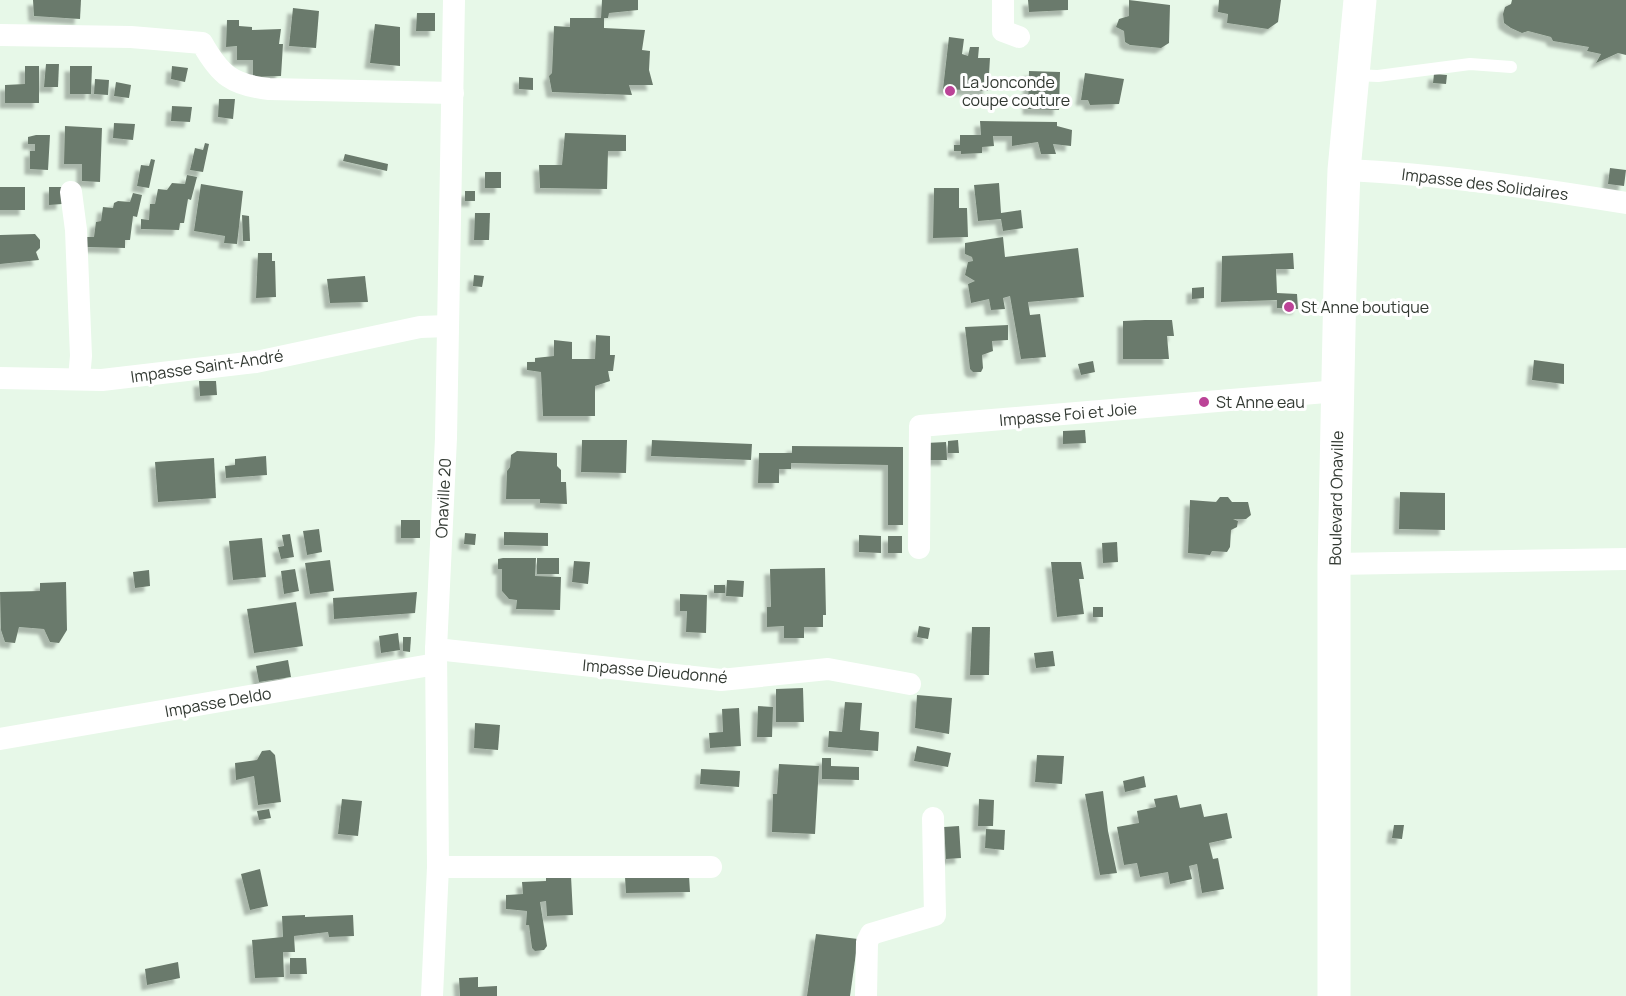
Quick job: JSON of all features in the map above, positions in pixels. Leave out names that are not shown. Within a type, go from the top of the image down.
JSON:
[{"type":"street","name":"Onaville 20","points":[[432,996],[438,867],[436,656],[446,438],[454,0]]},
{"type":"street","points":[[1003,0],[1003,31],[1019,37]]},
{"type":"street","name":"Boulevard Onaville","points":[[1334,996],[1334,564],[1338,391],[1344,170],[1360,0]]},
{"type":"street","points":[[0,34],[131,37],[202,43],[213,63],[226,76],[245,86],[269,89],[453,93]]},
{"type":"street","name":"Impasse des Solidaires","points":[[1344,170],[1407,173],[1468,180],[1626,204]]},
{"type":"street","points":[[71,192],[76,230],[81,356],[79,378]]},
{"type":"street","name":"Impasse Saint-André","points":[[0,378],[102,380],[256,362],[420,327],[448,326]]},
{"type":"street","name":"Impasse Foi et Joie","points":[[919,548],[920,426],[1338,391]]},
{"type":"street","points":[[1334,564],[1626,559]]},
{"type":"street","name":"Impasse Dieudonné","points":[[436,656],[721,680],[828,669],[910,684]]},
{"type":"street","name":"Impasse Deldo","points":[[0,739],[436,656]]},
{"type":"street","points":[[866,996],[867,942],[872,934],[935,915],[933,818]]},
{"type":"street","points":[[438,867],[711,867]]},
{"type":"lane","points":[[1352,75],[1378,76],[1470,64],[1511,67]]},
{"type":"building","points":[[33,0],[81,0],[80,19],[34,16]]},
{"type":"building","points":[[602,0],[638,0],[638,10],[609,13],[608,18],[604,18],[604,28],[645,30],[642,50],[650,51],[649,70],[653,85],[629,85],[632,95],[552,92],[549,76],[552,73],[554,26],[570,27],[570,18],[601,18]]},
{"type":"building","points":[[1028,0],[1068,0],[1068,10],[1029,12]]},
{"type":"building","points":[[1129,0],[1170,5],[1169,43],[1161,48],[1130,45],[1125,42],[1124,31],[1116,27],[1119,19],[1129,16]]},
{"type":"building","points":[[1219,0],[1281,0],[1278,22],[1268,29],[1227,23],[1228,14],[1218,12]]},
{"type":"building","points":[[1512,0],[1626,0],[1626,55],[1618,53],[1596,63],[1601,54],[1587,51],[1589,47],[1553,41],[1551,37],[1528,31],[1522,33],[1511,28],[1504,23],[1503,14],[1505,7],[1511,4]]},
{"type":"building","points":[[293,8],[319,11],[316,48],[289,46]]},
{"type":"building","points":[[417,13],[435,13],[435,31],[416,31]]},
{"type":"building","points":[[227,20],[239,20],[239,26],[252,27],[252,30],[281,29],[279,44],[283,44],[281,76],[253,77],[253,60],[237,60],[237,46],[226,47]]},
{"type":"building","points":[[375,24],[400,27],[400,66],[370,63]]},
{"type":"building","points":[[949,37],[964,39],[962,54],[968,56],[970,47],[979,47],[978,58],[990,58],[988,91],[943,89]]},
{"type":"building","points":[[46,64],[59,64],[58,87],[44,87]]},
{"type":"building","points":[[25,66],[39,66],[39,103],[5,103],[5,85],[25,84]]},
{"type":"building","points":[[70,66],[92,66],[91,94],[70,94]]},
{"type":"building","points":[[172,66],[188,68],[185,82],[171,79]]},
{"type":"building","points":[[1029,71],[1060,72],[1059,110],[1028,109]]},
{"type":"building","points":[[1085,73],[1124,79],[1119,104],[1090,105],[1088,100],[1081,100]]},
{"type":"building","points":[[1434,74],[1447,75],[1446,84],[1433,83]]},
{"type":"building","points":[[519,77],[533,78],[533,90],[519,89]]},
{"type":"building","points":[[95,79],[109,80],[108,95],[94,94]]},
{"type":"building","points":[[116,82],[131,85],[129,98],[114,96]]},
{"type":"building","points":[[219,99],[235,99],[233,119],[218,117]]},
{"type":"building","points":[[172,106],[192,107],[190,122],[171,121]]},
{"type":"building","points":[[980,121],[1057,122],[1057,126],[1072,130],[1071,146],[1053,144],[1056,154],[1041,154],[1038,142],[1012,146],[1012,136],[993,136],[994,146],[982,147],[982,153],[961,154],[961,151],[954,151],[954,145],[960,145],[960,135],[981,135]]},
{"type":"building","points":[[114,123],[135,124],[133,140],[113,138]]},
{"type":"building","points":[[65,126],[102,128],[100,182],[82,181],[82,164],[64,164]]},
{"type":"building","points":[[565,133],[626,135],[626,151],[608,151],[607,189],[540,188],[539,165],[562,165]]},
{"type":"building","points":[[50,135],[48,170],[30,169],[30,151],[35,151],[35,144],[28,144],[28,137]]},
{"type":"building","points":[[205,143],[209,144],[203,172],[190,170],[195,148],[203,150]]},
{"type":"building","points":[[345,154],[388,164],[387,171],[343,161]]},
{"type":"building","points":[[151,159],[155,160],[149,188],[137,186],[141,165],[149,166]]},
{"type":"building","points":[[1610,168],[1626,170],[1624,186],[1608,184]]},
{"type":"building","points":[[485,172],[501,172],[501,188],[485,188]]},
{"type":"building","points":[[187,175],[197,177],[191,200],[188,199],[184,223],[180,223],[179,230],[141,229],[141,219],[149,220],[150,204],[155,204],[158,189],[167,190],[172,183],[185,184]]},
{"type":"building","points":[[999,183],[1001,213],[1021,210],[1023,228],[1003,231],[1001,219],[978,221],[974,185]]},
{"type":"building","points":[[201,184],[243,191],[237,244],[224,243],[225,236],[194,231]]},
{"type":"building","points":[[0,187],[25,187],[25,210],[0,210]]},
{"type":"building","points":[[49,187],[62,187],[62,204],[49,205]]},
{"type":"building","points":[[934,188],[959,188],[959,208],[967,208],[968,237],[933,238]]},
{"type":"building","points":[[465,191],[475,191],[475,201],[465,201]]},
{"type":"building","points":[[133,193],[142,195],[137,217],[133,216],[130,240],[125,240],[125,248],[87,247],[87,237],[94,237],[96,222],[101,221],[103,207],[113,208],[114,203],[118,201],[130,202]]},
{"type":"building","points":[[475,213],[490,213],[489,240],[474,240]]},
{"type":"building","points":[[242,215],[249,216],[250,241],[243,241]]},
{"type":"building","points":[[35,234],[40,240],[40,248],[36,252],[39,260],[0,264],[0,235]]},
{"type":"building","points":[[1003,237],[1005,257],[1078,248],[1084,297],[1028,302],[1030,315],[1040,314],[1046,357],[1021,359],[1010,296],[1003,298],[1005,309],[991,310],[989,299],[971,303],[968,284],[975,281],[965,275],[968,262],[973,261],[972,257],[965,254],[965,243]]},
{"type":"building","points":[[258,253],[272,253],[272,261],[275,261],[276,297],[256,298]]},
{"type":"building","points":[[1293,253],[1294,269],[1276,269],[1277,293],[1297,294],[1298,309],[1277,308],[1277,300],[1221,302],[1222,256]]},
{"type":"building","points":[[474,275],[484,276],[482,287],[473,286]]},
{"type":"building","points":[[365,276],[368,302],[330,303],[327,279]]},
{"type":"building","points":[[1204,287],[1204,298],[1192,299],[1192,288]]},
{"type":"building","points":[[1172,320],[1174,336],[1167,336],[1169,359],[1123,359],[1123,321]]},
{"type":"building","points":[[1008,325],[1008,340],[992,341],[993,351],[982,355],[981,372],[973,372],[970,369],[965,327]]},
{"type":"building","points":[[596,335],[610,336],[610,355],[615,355],[613,371],[608,371],[610,381],[595,386],[595,416],[543,416],[541,372],[527,370],[527,362],[535,362],[535,358],[554,356],[554,340],[572,342],[572,359],[595,359]]},
{"type":"building","points":[[1534,360],[1564,364],[1564,384],[1532,380]]},
{"type":"building","points":[[1093,361],[1095,372],[1081,375],[1078,364]]},
{"type":"building","points":[[199,381],[216,381],[217,395],[200,396]]},
{"type":"building","points":[[1085,430],[1086,443],[1063,444],[1063,431]]},
{"type":"building","points":[[582,440],[627,440],[626,473],[581,472]]},
{"type":"building","points":[[652,440],[752,444],[751,460],[651,456]]},
{"type":"building","points":[[958,440],[959,453],[948,453],[948,441]]},
{"type":"building","points":[[946,442],[947,460],[927,460],[926,443]]},
{"type":"building","points":[[792,446],[903,447],[903,525],[888,525],[888,465],[791,463],[791,469],[779,469],[779,483],[758,483],[759,453],[792,453]]},
{"type":"building","points":[[517,451],[557,453],[561,482],[566,482],[567,504],[540,503],[540,499],[506,499],[507,471],[510,467],[511,455]]},
{"type":"building","points":[[266,456],[267,475],[226,478],[225,466],[235,465],[235,459]]},
{"type":"building","points":[[214,458],[216,498],[158,502],[155,462]]},
{"type":"building","points":[[1400,492],[1445,493],[1445,530],[1399,529]]},
{"type":"building","points":[[1220,497],[1228,497],[1232,502],[1248,502],[1251,515],[1246,519],[1233,519],[1238,521],[1237,527],[1231,530],[1230,547],[1227,552],[1212,551],[1210,555],[1188,553],[1190,500],[1216,502]]},
{"type":"building","points":[[401,520],[420,520],[420,538],[401,538]]},
{"type":"building","points":[[319,529],[322,552],[307,555],[303,531]]},
{"type":"building","points":[[504,532],[548,533],[548,546],[504,545]]},
{"type":"building","points":[[465,533],[476,534],[475,545],[464,544]]},
{"type":"building","points":[[290,534],[294,557],[281,559],[278,547],[284,546],[282,535]]},
{"type":"building","points":[[859,535],[881,536],[881,553],[859,552]]},
{"type":"building","points":[[888,536],[902,536],[902,553],[888,553]]},
{"type":"building","points":[[262,538],[266,577],[233,580],[229,541]]},
{"type":"building","points":[[1117,542],[1118,562],[1103,563],[1102,543]]},
{"type":"building","points":[[536,558],[535,576],[561,577],[560,610],[516,609],[517,600],[509,599],[502,591],[502,569],[498,569],[498,559]]},
{"type":"building","points":[[537,558],[559,558],[559,574],[537,574]]},
{"type":"building","points":[[330,560],[334,591],[310,594],[305,563]]},
{"type":"building","points":[[574,561],[590,562],[588,584],[572,582]]},
{"type":"building","points":[[1051,562],[1081,562],[1084,579],[1079,579],[1084,614],[1057,617]]},
{"type":"building","points":[[825,568],[826,615],[823,615],[823,627],[804,627],[804,638],[784,638],[784,626],[767,627],[767,607],[771,607],[770,569]]},
{"type":"building","points":[[295,569],[299,591],[284,594],[281,571]]},
{"type":"building","points":[[149,570],[150,586],[135,588],[133,572]]},
{"type":"building","points":[[727,580],[744,581],[743,597],[726,596]]},
{"type":"building","points":[[66,582],[67,630],[59,643],[50,642],[44,629],[19,627],[15,643],[5,642],[1,630],[0,592],[40,591],[40,583]]},
{"type":"building","points":[[714,585],[725,585],[725,593],[714,593]]},
{"type":"building","points":[[417,592],[415,613],[334,619],[333,598]]},
{"type":"building","points":[[680,594],[707,595],[706,633],[686,632],[687,611],[680,611]]},
{"type":"building","points":[[296,602],[303,646],[254,653],[247,609]]},
{"type":"building","points":[[1093,607],[1103,607],[1103,617],[1093,617]]},
{"type":"building","points":[[919,626],[930,628],[928,639],[917,637]]},
{"type":"building","points":[[972,627],[990,627],[989,675],[970,675]]},
{"type":"building","points":[[398,633],[400,650],[381,653],[379,636]]},
{"type":"building","points":[[403,637],[411,637],[410,652],[403,651]]},
{"type":"building","points":[[1053,651],[1055,666],[1036,668],[1034,653]]},
{"type":"building","points":[[288,660],[291,677],[259,682],[256,666]]},
{"type":"building","points":[[803,688],[804,722],[776,722],[776,689]]},
{"type":"building","points":[[917,695],[952,698],[949,734],[915,728]]},
{"type":"building","points":[[845,702],[862,703],[860,730],[879,732],[878,751],[828,747],[829,731],[842,732]]},
{"type":"building","points":[[758,706],[773,707],[772,737],[757,737]]},
{"type":"building","points":[[739,708],[741,746],[710,748],[709,733],[723,732],[722,709]]},
{"type":"building","points":[[475,723],[500,725],[498,750],[474,748]]},
{"type":"building","points":[[917,746],[951,753],[948,767],[914,761]]},
{"type":"building","points":[[270,750],[275,755],[281,802],[258,805],[254,776],[236,780],[235,763],[257,760],[262,751]]},
{"type":"building","points":[[1037,755],[1064,756],[1062,784],[1035,782]]},
{"type":"building","points":[[822,758],[831,758],[831,766],[859,767],[859,780],[822,779]]},
{"type":"building","points":[[779,764],[819,766],[815,834],[772,832],[773,794],[777,794]]},
{"type":"building","points":[[701,769],[740,771],[739,787],[700,784]]},
{"type":"building","points":[[1144,776],[1146,787],[1125,792],[1123,781]]},
{"type":"building","points":[[1103,791],[1108,831],[1117,873],[1100,875],[1085,794]]},
{"type":"building","points":[[1177,795],[1180,808],[1201,804],[1204,817],[1227,813],[1232,838],[1209,843],[1213,859],[1218,858],[1224,889],[1202,893],[1197,864],[1189,866],[1192,879],[1170,884],[1168,872],[1140,877],[1137,863],[1124,865],[1117,827],[1139,823],[1137,811],[1156,807],[1154,799]]},
{"type":"building","points":[[342,799],[362,801],[358,836],[338,834]]},
{"type":"building","points":[[979,799],[994,800],[993,826],[978,826]]},
{"type":"building","points":[[269,809],[271,818],[259,820],[257,811]]},
{"type":"building","points":[[1394,825],[1404,825],[1402,839],[1392,838]]},
{"type":"building","points":[[959,826],[961,858],[946,859],[944,827]]},
{"type":"building","points":[[986,829],[1005,830],[1004,850],[985,848]]},
{"type":"building","points":[[260,869],[268,906],[250,910],[241,874]]},
{"type":"building","points":[[571,876],[573,915],[547,916],[546,901],[540,902],[547,946],[544,950],[535,951],[532,948],[529,925],[526,925],[527,911],[506,909],[506,895],[523,894],[522,882],[546,881],[546,877]]},
{"type":"building","points":[[689,876],[690,892],[626,893],[625,877]]},
{"type":"building","points":[[305,915],[305,917],[353,915],[354,936],[329,937],[328,932],[294,936],[295,952],[283,952],[284,977],[255,978],[252,940],[283,937],[282,916]]},
{"type":"building","points":[[816,934],[858,939],[850,996],[807,996]]},
{"type":"building","points":[[290,958],[306,958],[307,974],[290,974]]},
{"type":"building","points":[[178,962],[180,978],[147,985],[145,969]]},
{"type":"building","points":[[478,977],[478,987],[497,986],[497,996],[460,996],[459,978]]},
{"type":"place","name":"La Jonconde coupe couture","points":[[950,91]]},
{"type":"place","name":"St Anne boutique","points":[[1289,307]]},
{"type":"place","name":"St Anne eau","points":[[1204,402]]}]
